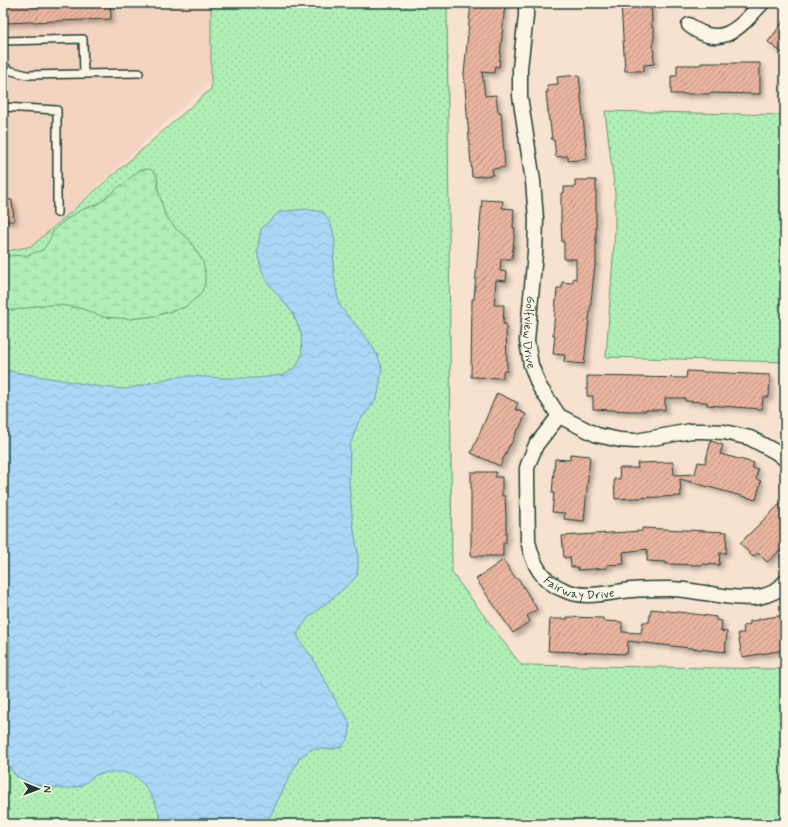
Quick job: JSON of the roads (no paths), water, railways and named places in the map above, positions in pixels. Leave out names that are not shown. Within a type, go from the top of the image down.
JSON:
[{"type":"street","name":"Golfview Drive","points":[[526,3],[520,68],[520,96],[533,180],[536,219],[536,252],[527,341],[531,365],[539,386],[560,416],[597,435],[620,440],[636,441],[691,431],[724,432],[750,438],[776,452],[785,459]]},
{"type":"street","points":[[689,25],[708,36],[721,36],[734,31],[748,19],[762,3]]},
{"type":"street","name":"Fairway Drive","points":[[560,416],[536,445],[527,468],[528,541],[530,552],[535,564],[546,580],[558,588],[575,594],[587,595],[634,590],[670,589],[739,597],[760,597],[776,591],[785,582]]},
{"type":"lane","points":[[3,41],[83,40],[84,74]]},
{"type":"lane","points":[[3,64],[8,70],[27,75],[139,73]]},
{"type":"lane","points":[[3,107],[56,110],[57,213]]},
{"type":"water","points":[[305,209],[323,212],[331,224],[335,241],[333,264],[340,306],[369,341],[378,356],[382,368],[378,394],[375,401],[358,423],[350,445],[349,482],[353,525],[358,553],[357,576],[308,618],[297,634],[300,641],[312,657],[340,708],[347,717],[350,732],[346,742],[341,747],[331,749],[312,749],[300,757],[266,824],[163,824],[154,800],[145,786],[136,777],[123,772],[109,772],[96,775],[81,786],[64,789],[32,784],[16,776],[7,764],[3,753],[9,691],[10,642],[6,629],[3,626],[3,370],[102,387],[125,389],[173,377],[190,376],[257,378],[284,375],[296,367],[302,354],[301,332],[292,312],[267,282],[262,271],[257,252],[261,229],[279,212]]}]
